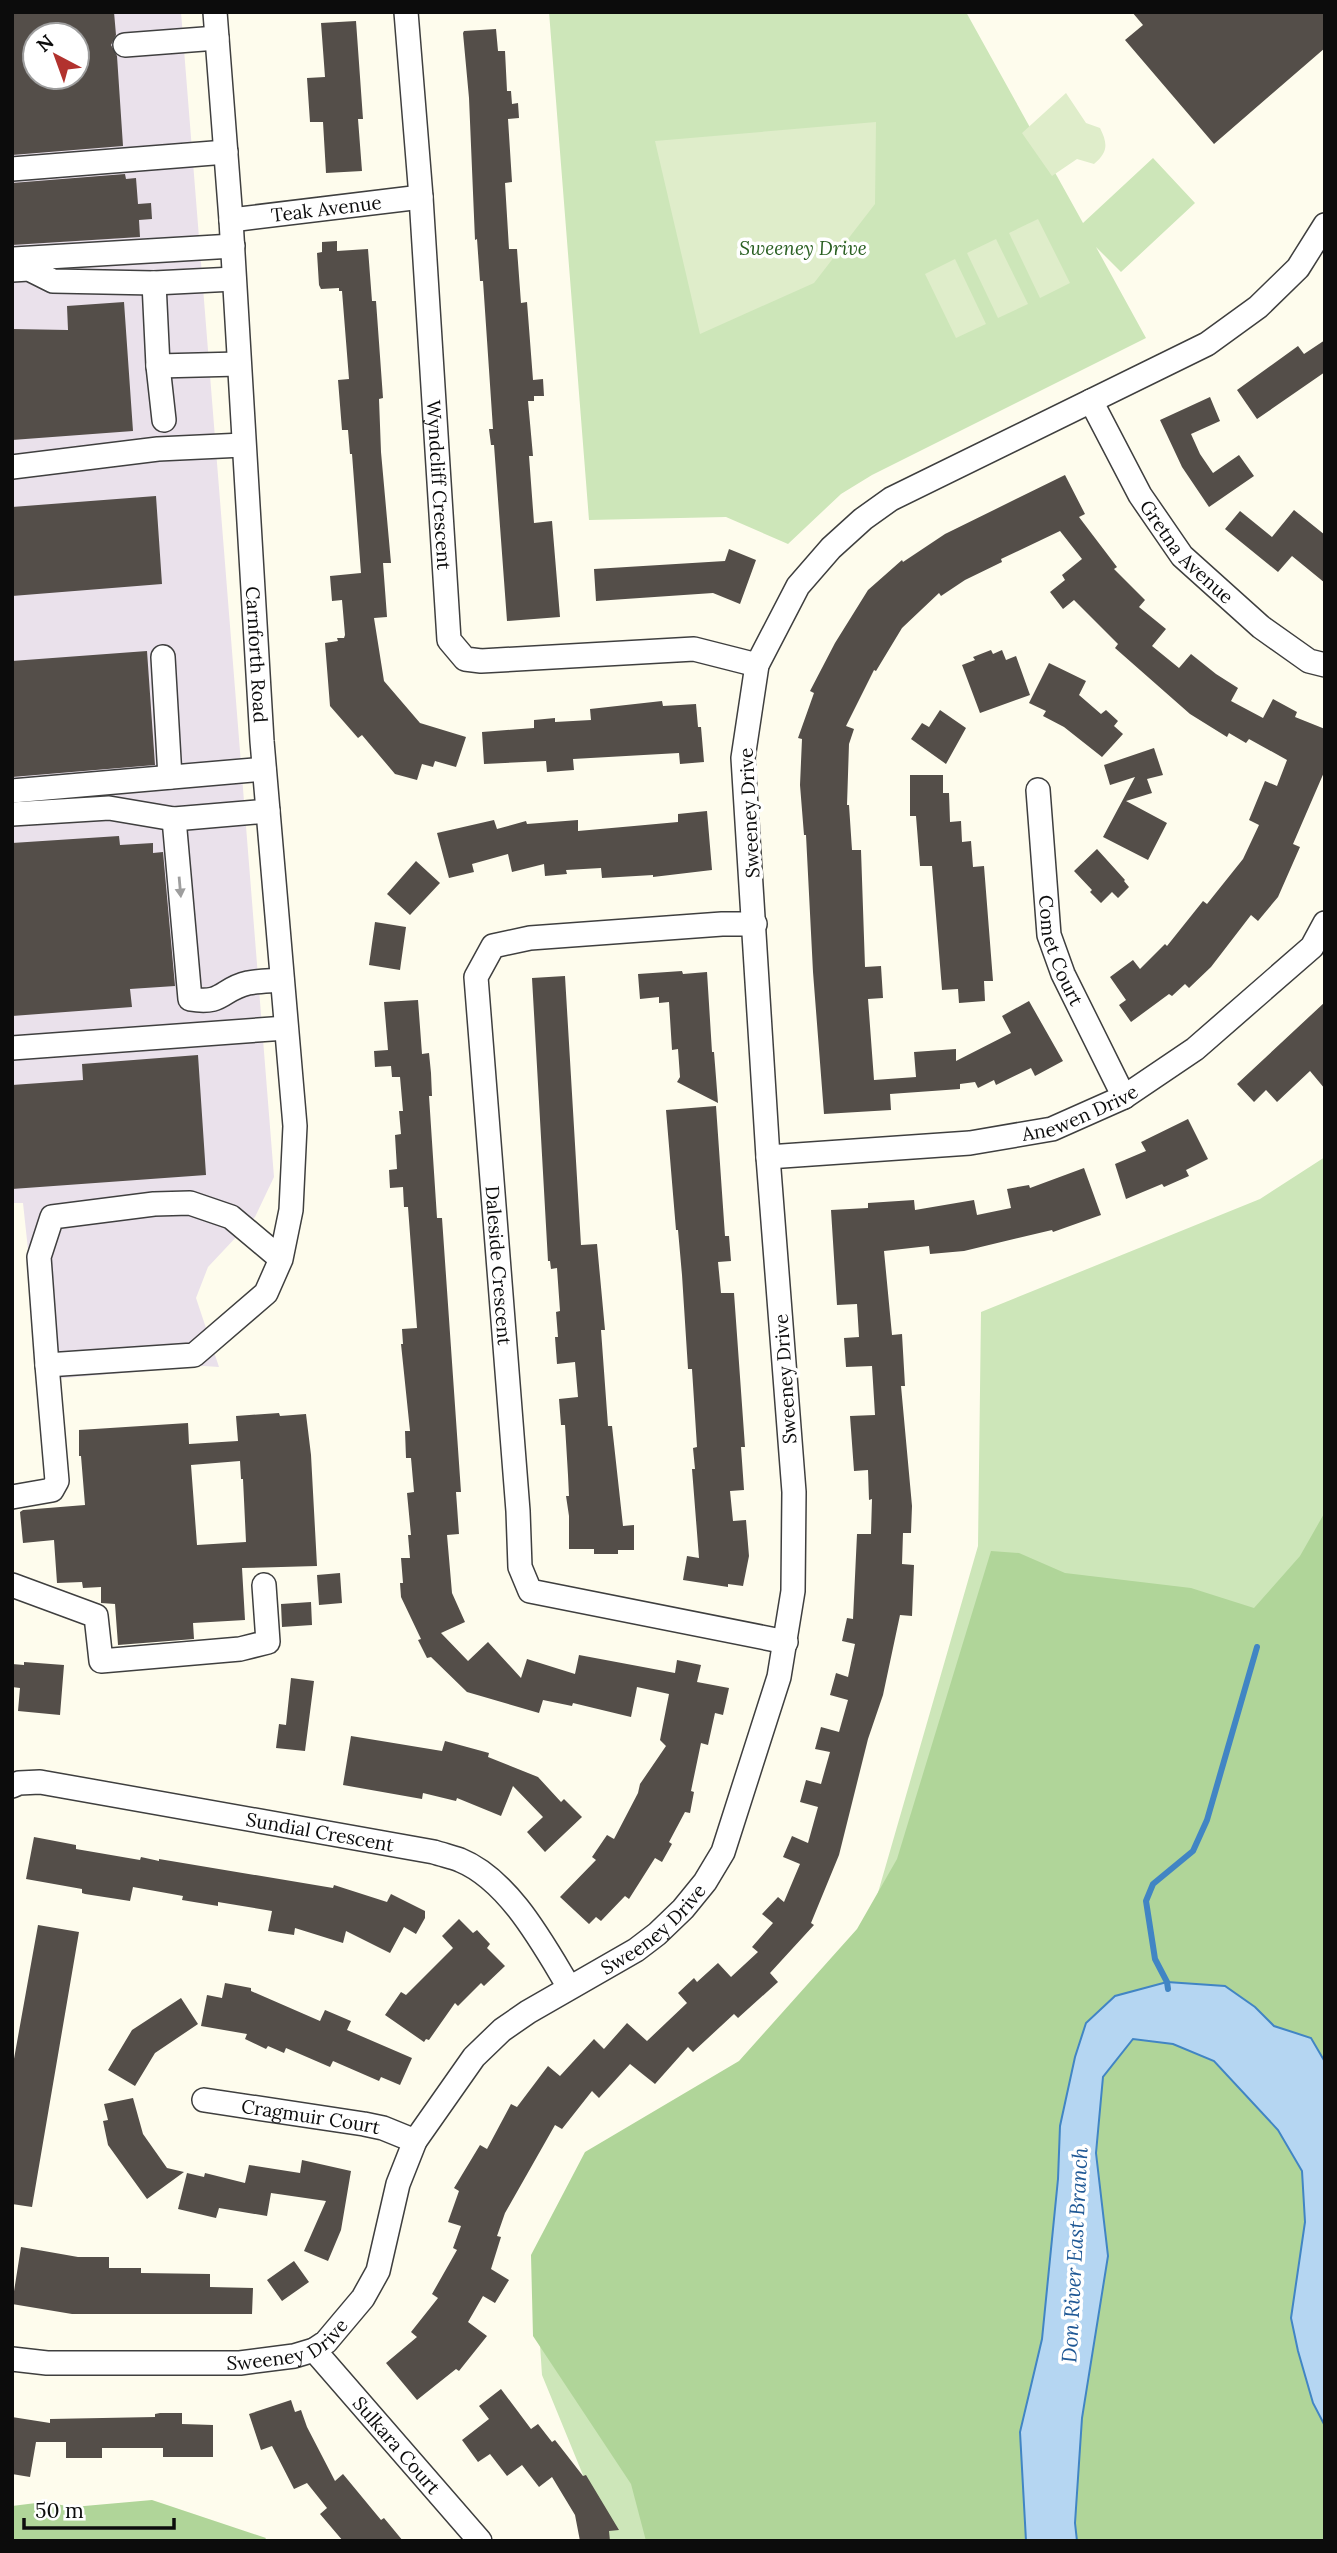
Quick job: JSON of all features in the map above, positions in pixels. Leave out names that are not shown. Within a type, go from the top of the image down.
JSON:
[{"type":"street","name":"Carnforth Road","points":[[47,1365],[194,1356],[266,1293],[281,1259],[291,1210],[295,1126],[264,769],[233,246],[215,12]]},
{"type":"street","name":"Wyndcliff Crescent","points":[[406,12],[421,197],[449,640],[465,659],[481,662],[694,649],[757,666]]},
{"type":"street","points":[[125,45],[217,38]]},
{"type":"street","points":[[12,169],[226,152]]},
{"type":"street","name":"Teak Avenue","points":[[231,220],[421,197]]},
{"type":"street","name":"Sweeney Drive","points":[[12,2359],[47,2363],[240,2363],[294,2356],[314,2350],[326,2342],[363,2298],[378,2271],[398,2184],[415,2141],[474,2057],[528,2012],[636,1950],[683,1909],[705,1882],[723,1852],[736,1816],[779,1677],[793,1591],[794,1492],[768,1157],[743,758],[757,666],[798,586],[831,548],[863,519],[891,499],[1207,344],[1258,307],[1298,268],[1325,225]]},
{"type":"street","points":[[13,264],[233,246]]},
{"type":"street","points":[[13,264],[53,281],[154,283],[234,279]]},
{"type":"street","points":[[154,283],[164,420]]},
{"type":"street","points":[[158,366],[239,364]]},
{"type":"street","name":"Gretna Avenue","points":[[1091,401],[1140,495],[1182,555],[1261,627],[1309,661],[1325,666]]},
{"type":"street","points":[[12,467],[158,449],[243,445]]},
{"type":"street","points":[[163,657],[170,777]]},
{"type":"street","points":[[12,791],[264,769]]},
{"type":"street","name":"Comet Court","points":[[1038,790],[1049,935],[1063,974],[1124,1097]]},
{"type":"street","points":[[12,814],[109,808],[174,819],[268,811]]},
{"type":"street","points":[[174,819],[190,999],[219,999],[233,988],[247,983],[282,980]]},
{"type":"street","name":"Anewen Drive","points":[[768,1157],[970,1143],[1052,1129],[1124,1097],[1195,1049],[1312,947],[1325,923]]},
{"type":"street","name":"Daleside Crescent","points":[[755,924],[530,938],[493,946],[476,977],[519,1511],[520,1567],[530,1591],[786,1642]]},
{"type":"street","points":[[12,1048],[286,1028]]},
{"type":"street","points":[[12,1497],[52,1490],[57,1481],[39,1257],[52,1217],[154,1204],[190,1203],[231,1217],[281,1259]]},
{"type":"street","points":[[12,1585],[96,1616],[101,1661],[240,1649],[268,1642],[264,1585]]},
{"type":"street","name":"Sundial Crescent","points":[[12,1786],[40,1782],[434,1852],[462,1861],[488,1878],[512,1902],[569,1987]]},
{"type":"street","name":"Cragmuir Court","points":[[204,2100],[364,2124],[383,2128],[415,2141]]},
{"type":"street","name":"Sulkara Court","points":[[314,2350],[480,2541]]},
{"type":"shaded area","points":[[12,12],[181,12],[274,1177],[255,1217],[208,1267],[196,1298],[219,1367],[42,1380],[23,1203],[12,1203]]},
{"type":"green space","name":"Sweeney Drive","points":[[549,12],[966,12],[1083,223],[1153,158],[1195,203],[1121,272],[1096,247],[1146,338],[872,475],[841,494],[788,544],[726,517],[589,520]]},
{"type":"green space","points":[[1066,93],[1086,123],[1100,128],[1105,148],[1094,164],[1077,159],[1052,176],[1022,133]]},
{"type":"green space","points":[[876,122],[875,204],[814,283],[700,334],[655,141]]},
{"type":"green space","points":[[1038,219],[1070,283],[1040,298],[1009,233]]},
{"type":"green space","points":[[996,239],[1028,304],[998,318],[967,253]]},
{"type":"green space","points":[[955,259],[986,324],[956,338],[925,274]]},
{"type":"green space","points":[[1325,1157],[1325,2541],[610,2541],[542,2375],[534,2253],[843,2014],[978,1546],[981,1312],[1260,1199]]},
{"type":"green space","points":[[1325,1512],[1325,2062],[1311,2038],[1274,2026],[1255,2007],[1167,1982],[1115,1996],[1086,2023],[1060,2126],[1058,2179],[1042,2339],[1020,2432],[1026,2541],[646,2541],[631,2484],[533,2336],[531,2255],[585,2152],[739,2061],[857,1929],[897,1859],[991,1551],[1019,1553],[1065,1573],[1191,1588],[1254,1608],[1300,1556]]},
{"type":"green space","points":[[1133,2039],[1173,2044],[1214,2061],[1278,2130],[1302,2171],[1305,2222],[1291,2318],[1313,2403],[1325,2426],[1325,2541],[1077,2541],[1075,2523],[1082,2418],[1108,2256],[1096,2153],[1103,2077]]},
{"type":"green space","points":[[152,2500],[266,2538],[264,2541],[12,2541],[12,2506],[44,2502],[73,2507]]},
{"type":"water","name":"Don River East Branch","points":[[1167,1982],[1225,1986],[1255,2007],[1274,2026],[1311,2038],[1325,2062],[1325,2426],[1313,2403],[1291,2318],[1305,2222],[1302,2171],[1278,2130],[1214,2061],[1173,2044],[1133,2039],[1103,2077],[1096,2153],[1108,2256],[1082,2418],[1075,2523],[1077,2541],[1026,2541],[1020,2432],[1042,2339],[1058,2179],[1060,2126],[1075,2057],[1086,2023],[1115,1996]]},
{"type":"building","points":[[12,12],[114,12],[116,35],[111,45],[117,56],[123,146],[12,155]]},
{"type":"building","points":[[1132,12],[1325,12],[1325,48],[1214,144],[1125,40],[1143,25]]},
{"type":"building","points":[[356,21],[363,119],[358,119],[362,171],[326,173],[323,122],[310,122],[307,78],[325,77],[321,23]]},
{"type":"building","points":[[496,29],[498,51],[505,51],[507,91],[511,91],[512,104],[518,103],[519,118],[508,119],[512,182],[505,183],[509,249],[517,249],[521,303],[527,302],[533,380],[543,379],[544,396],[534,396],[534,401],[528,401],[533,456],[529,456],[534,523],[552,521],[560,617],[507,621],[494,445],[491,445],[489,429],[493,429],[483,281],[480,281],[477,239],[475,240],[469,98],[463,33]]},
{"type":"building","points":[[125,174],[126,179],[136,178],[138,204],[151,203],[152,219],[139,220],[140,237],[12,245],[12,183]]},
{"type":"building","points":[[337,241],[337,251],[368,249],[372,301],[376,301],[383,398],[379,399],[381,452],[391,563],[383,563],[387,617],[374,618],[384,681],[420,723],[466,737],[456,767],[435,761],[433,767],[422,764],[417,780],[395,774],[362,735],[358,738],[330,706],[325,643],[338,641],[337,638],[344,638],[345,635],[342,600],[332,601],[330,576],[361,573],[352,454],[348,430],[342,430],[338,380],[349,379],[342,291],[339,291],[339,288],[321,289],[319,285],[317,253],[322,252],[322,242]]},
{"type":"building","points":[[124,302],[133,431],[12,440],[12,329],[68,330],[67,306]]},
{"type":"building","points":[[1325,340],[1325,372],[1257,419],[1237,390],[1298,346],[1304,354]]},
{"type":"building","points":[[1210,397],[1220,421],[1191,434],[1200,454],[1213,473],[1239,455],[1254,476],[1209,507],[1182,467],[1160,420]]},
{"type":"building","points":[[1065,475],[1085,514],[1079,517],[1117,567],[1114,569],[1145,600],[1139,607],[1166,629],[1152,646],[1179,668],[1191,654],[1238,688],[1231,701],[1263,718],[1273,699],[1297,712],[1295,717],[1325,729],[1325,770],[1293,844],[1300,847],[1278,897],[1258,921],[1251,915],[1211,967],[1189,988],[1185,984],[1172,996],[1169,994],[1131,1022],[1119,1005],[1126,1000],[1110,977],[1133,960],[1140,969],[1165,944],[1167,946],[1203,901],[1207,904],[1243,859],[1259,825],[1249,820],[1265,781],[1277,786],[1287,760],[1249,739],[1246,743],[1229,733],[1227,737],[1190,714],[1115,648],[1118,644],[1074,600],[1063,609],[1050,592],[1065,580],[1062,575],[1082,559],[1060,531],[1001,559],[1002,562],[965,580],[941,596],[939,593],[902,628],[876,671],[874,670],[846,726],[854,729],[849,744],[847,805],[852,850],[861,850],[865,967],[881,966],[883,998],[868,999],[874,1080],[916,1077],[914,1052],[956,1049],[956,1061],[1011,1033],[1002,1016],[1029,1001],[1063,1061],[1035,1076],[1031,1068],[996,1085],[994,1080],[978,1088],[975,1082],[960,1084],[960,1089],[890,1094],[891,1110],[824,1114],[806,835],[800,785],[802,739],[798,738],[814,693],[810,691],[835,643],[868,590],[902,560],[903,562],[945,534]]},
{"type":"building","points":[[156,496],[162,584],[12,596],[12,507]]},
{"type":"building","points":[[1294,510],[1325,535],[1325,583],[1292,556],[1278,572],[1225,529],[1240,511],[1272,537]]},
{"type":"building","points":[[729,549],[756,560],[740,604],[713,593],[596,601],[594,569],[725,561]]},
{"type":"building","points":[[991,650],[993,654],[1002,650],[1006,660],[1016,656],[1030,695],[980,713],[962,665]]},
{"type":"building","points":[[147,651],[155,765],[12,777],[12,661]]},
{"type":"building","points":[[1049,663],[1086,681],[1079,695],[1101,714],[1106,710],[1118,721],[1114,726],[1123,734],[1102,757],[1064,727],[1043,716],[1046,711],[1029,703]]},
{"type":"building","points":[[662,701],[663,706],[696,704],[704,762],[680,764],[679,753],[573,759],[574,770],[547,772],[546,761],[484,764],[482,732],[534,728],[534,720],[591,720],[590,709]]},
{"type":"building","points":[[940,710],[966,728],[946,764],[911,739],[922,723],[929,727]]},
{"type":"building","points":[[1154,748],[1163,775],[1147,779],[1152,793],[1126,801],[1167,823],[1148,860],[1103,837],[1135,777],[1110,785],[1104,765]]},
{"type":"building","points":[[910,775],[943,775],[943,793],[949,793],[950,822],[961,821],[962,842],[971,841],[973,867],[984,866],[993,981],[984,981],[985,1001],[959,1003],[958,989],[942,990],[932,866],[920,866],[916,816],[910,816]]},
{"type":"building","points":[[707,811],[712,870],[653,877],[602,878],[601,868],[566,870],[567,874],[545,876],[544,864],[512,872],[508,854],[472,864],[474,872],[449,878],[437,833],[494,820],[497,829],[526,821],[527,824],[578,820],[578,831],[678,822],[678,814]]},
{"type":"building","points":[[119,836],[120,845],[153,843],[153,853],[163,852],[175,986],[130,989],[132,1007],[12,1016],[12,843]]},
{"type":"building","points":[[1097,849],[1129,887],[1118,898],[1112,892],[1101,903],[1074,871]]},
{"type":"building","points":[[416,861],[440,883],[410,915],[387,894]]},
{"type":"building","points":[[375,922],[406,927],[400,970],[369,965]]},
{"type":"building","points":[[682,971],[683,974],[707,972],[718,1103],[677,1082],[680,1077],[678,1049],[672,1050],[669,1002],[659,1003],[659,997],[640,999],[638,974]]},
{"type":"building","points":[[565,976],[581,1245],[597,1244],[605,1330],[601,1330],[608,1426],[612,1426],[623,1526],[634,1525],[634,1550],[618,1550],[618,1554],[594,1554],[594,1549],[569,1549],[565,1425],[561,1425],[559,1399],[578,1397],[575,1362],[557,1364],[556,1312],[560,1311],[557,1268],[551,1269],[548,1261],[532,978]]},
{"type":"building","points":[[418,1000],[422,1054],[429,1053],[431,1073],[432,1096],[429,1096],[437,1218],[442,1218],[461,1492],[456,1492],[459,1534],[447,1535],[452,1593],[465,1622],[441,1633],[468,1661],[488,1642],[521,1678],[527,1659],[575,1674],[579,1655],[675,1673],[677,1660],[701,1665],[697,1682],[729,1688],[723,1715],[715,1713],[708,1745],[701,1743],[691,1791],[694,1792],[690,1813],[685,1812],[662,1862],[655,1858],[629,1899],[625,1896],[601,1921],[596,1917],[589,1924],[560,1897],[596,1860],[592,1857],[607,1835],[614,1839],[640,1784],[666,1746],[660,1740],[669,1694],[637,1687],[631,1717],[573,1703],[572,1706],[543,1700],[539,1713],[467,1692],[431,1657],[427,1658],[401,1597],[401,1558],[410,1558],[407,1493],[414,1492],[411,1458],[406,1458],[405,1431],[410,1431],[401,1344],[402,1329],[417,1328],[408,1207],[404,1207],[403,1187],[390,1188],[389,1170],[397,1169],[395,1135],[401,1134],[399,1111],[403,1111],[400,1077],[392,1077],[391,1066],[375,1067],[374,1051],[388,1050],[384,1002]]},
{"type":"building","points":[[1325,1002],[1325,1089],[1310,1071],[1277,1102],[1266,1090],[1254,1102],[1237,1084]]},
{"type":"building","points":[[198,1055],[206,1175],[12,1189],[12,1085],[83,1080],[82,1064]]},
{"type":"building","points":[[716,1106],[725,1236],[729,1236],[731,1261],[718,1262],[721,1293],[734,1293],[745,1447],[741,1447],[744,1490],[730,1491],[733,1521],[746,1520],[749,1556],[743,1586],[728,1584],[728,1587],[683,1580],[687,1556],[699,1558],[692,1469],[695,1469],[693,1448],[697,1447],[692,1369],[688,1369],[666,1110]]},
{"type":"building","points":[[1188,1119],[1208,1159],[1186,1170],[1189,1176],[1126,1199],[1115,1164],[1146,1151],[1141,1142]]},
{"type":"building","points":[[1084,1168],[1101,1215],[1053,1232],[1052,1230],[964,1251],[930,1254],[929,1246],[884,1251],[892,1335],[902,1334],[905,1386],[901,1386],[912,1506],[911,1533],[903,1533],[902,1564],[914,1565],[912,1616],[900,1615],[883,1695],[868,1739],[839,1855],[811,1923],[814,1925],[770,1973],[778,1982],[738,2018],[734,2014],[693,2052],[688,2047],[655,2084],[630,2064],[599,2098],[592,2091],[562,2129],[555,2125],[505,2213],[497,2236],[501,2237],[491,2269],[509,2280],[495,2303],[483,2296],[468,2322],[487,2336],[459,2371],[456,2369],[417,2400],[386,2363],[417,2337],[411,2332],[438,2298],[432,2294],[457,2250],[453,2248],[461,2226],[448,2222],[459,2191],[454,2188],[480,2145],[487,2149],[511,2104],[517,2107],[548,2066],[560,2076],[594,2039],[604,2049],[627,2023],[647,2041],[687,2003],[678,1993],[694,1978],[697,1982],[718,1963],[731,1977],[758,1952],[752,1947],[773,1923],[762,1914],[778,1897],[784,1902],[800,1864],[783,1857],[792,1836],[808,1843],[818,1807],[800,1802],[806,1780],[821,1784],[830,1752],[815,1749],[821,1727],[839,1732],[848,1700],[830,1695],[836,1673],[848,1677],[855,1644],[842,1641],[847,1618],[853,1619],[857,1534],[871,1534],[872,1499],[869,1500],[868,1470],[854,1471],[850,1416],[875,1415],[872,1366],[846,1367],[844,1338],[859,1337],[857,1304],[837,1305],[831,1210],[868,1208],[868,1203],[914,1200],[915,1210],[974,1200],[977,1215],[1011,1208],[1007,1189],[1029,1185],[1030,1188]]},
{"type":"building","points":[[306,1414],[317,1566],[242,1568],[245,1620],[193,1623],[194,1639],[118,1645],[115,1604],[101,1603],[101,1587],[83,1588],[82,1582],[57,1583],[54,1540],[23,1543],[20,1512],[85,1505],[79,1430],[188,1423],[189,1444],[238,1441],[236,1416]],"holes":[[[240,1461],[246,1542],[197,1545],[191,1465]]]},
{"type":"building","points":[[340,1573],[342,1603],[319,1605],[317,1575]]},
{"type":"building","points":[[311,1602],[312,1625],[282,1627],[281,1604]]},
{"type":"building","points":[[24,1662],[64,1665],[60,1715],[18,1711],[20,1688],[12,1687],[12,1664],[24,1665]]},
{"type":"building","points":[[291,1678],[314,1681],[305,1751],[276,1748],[279,1724],[286,1725]]},
{"type":"building","points":[[351,1736],[442,1751],[445,1741],[489,1753],[488,1757],[538,1777],[561,1802],[564,1799],[582,1817],[545,1852],[527,1832],[543,1817],[513,1786],[501,1816],[457,1798],[456,1801],[423,1793],[422,1799],[343,1785]]},
{"type":"building","points":[[34,1837],[76,1845],[76,1849],[140,1860],[141,1857],[159,1859],[333,1888],[334,1885],[387,1902],[391,1894],[425,1911],[425,1918],[416,1934],[404,1927],[390,1953],[346,1931],[343,1943],[295,1928],[294,1935],[268,1931],[272,1911],[218,1902],[218,1906],[182,1900],[183,1896],[133,1887],[130,1901],[85,1894],[82,1889],[26,1879]]},
{"type":"building","points":[[459,1919],[473,1933],[477,1930],[490,1944],[487,1948],[505,1966],[484,1986],[481,1983],[458,2006],[455,2003],[429,2040],[424,2042],[385,2015],[401,1992],[406,1995],[453,1948],[442,1936]]},
{"type":"building","points":[[38,1925],[79,1932],[32,2207],[12,2204],[12,2070]]},
{"type":"building","points":[[225,1983],[251,1988],[251,1991],[320,2021],[325,2010],[351,2021],[347,2030],[412,2058],[400,2085],[381,2077],[379,2081],[333,2061],[330,2067],[286,2048],[284,2053],[268,2046],[266,2049],[245,2039],[247,2034],[201,2026],[207,1995],[222,1998]]},
{"type":"building","points":[[181,1998],[198,2024],[155,2053],[135,2086],[108,2070],[132,2030]]},
{"type":"building","points":[[133,2098],[143,2134],[167,2168],[184,2172],[147,2199],[108,2145],[103,2121],[108,2120],[104,2104]]},
{"type":"building","points":[[302,2160],[351,2171],[341,2230],[328,2261],[304,2251],[326,2201],[271,2193],[267,2216],[219,2208],[216,2218],[178,2209],[187,2173],[204,2177],[205,2173],[245,2183],[249,2165],[300,2173]]},
{"type":"building","points":[[21,2247],[78,2257],[109,2257],[109,2268],[141,2268],[141,2273],[210,2274],[210,2287],[253,2288],[252,2314],[72,2314],[12,2304]]},
{"type":"building","points":[[294,2261],[309,2282],[282,2301],[267,2280]]},
{"type":"building","points":[[501,2389],[531,2429],[538,2424],[552,2442],[555,2440],[583,2476],[586,2475],[619,2530],[609,2531],[610,2541],[580,2541],[575,2515],[552,2477],[539,2487],[522,2465],[507,2476],[490,2454],[478,2462],[462,2440],[489,2419],[479,2406]]},
{"type":"building","points":[[291,2400],[295,2412],[301,2410],[335,2481],[343,2474],[381,2520],[384,2518],[403,2541],[343,2541],[320,2514],[327,2508],[307,2483],[294,2489],[272,2446],[261,2450],[249,2414]]},
{"type":"building","points":[[182,2413],[182,2424],[213,2425],[213,2457],[163,2457],[163,2448],[102,2448],[102,2458],[66,2458],[66,2442],[36,2442],[30,2477],[12,2474],[12,2417],[50,2423],[50,2419],[155,2417],[155,2414]]},
{"type":"waterway","points":[[1168,1989],[1155,1959],[1146,1901],[1153,1884],[1193,1851],[1207,1820],[1257,1647]]}]
